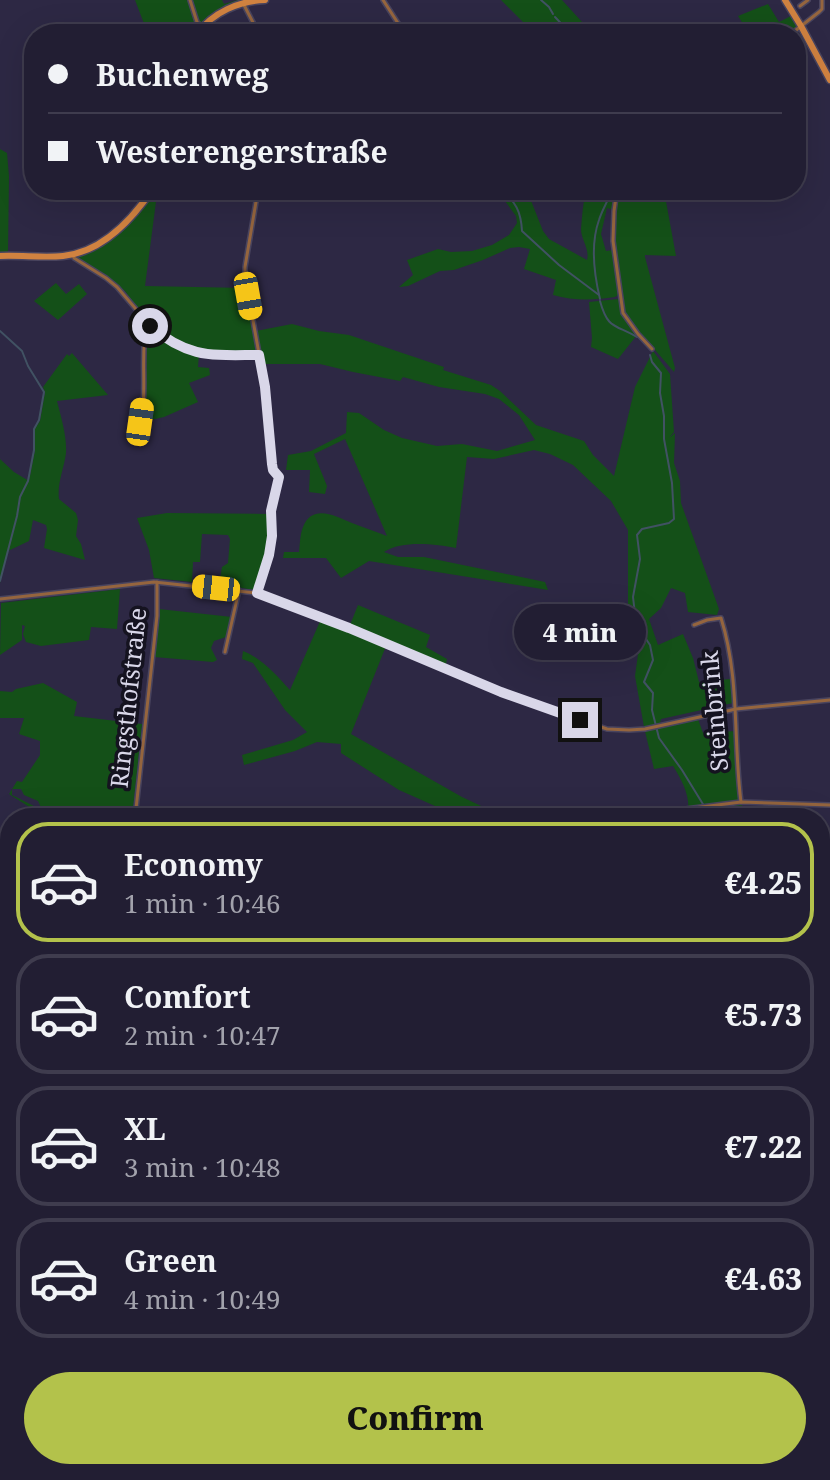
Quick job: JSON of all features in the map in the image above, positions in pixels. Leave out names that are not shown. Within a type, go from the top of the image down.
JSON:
[{"type":"main road","points":[[207,24],[218,14],[243,3],[265,0]]},
{"type":"main road","points":[[785,0],[800,24]]},
{"type":"main road","points":[[806,35],[830,80]]},
{"type":"main road","points":[[0,256],[73,254],[109,237],[144,200]]},
{"type":"street","points":[[190,0],[198,24]]},
{"type":"street","points":[[383,0],[399,24]]},
{"type":"street","points":[[800,6],[808,0]]},
{"type":"street","points":[[804,24],[821,11],[822,0]]},
{"type":"street","points":[[243,3],[254,24]]},
{"type":"street","points":[[256,200],[245,276],[265,387],[273,470],[279,477],[271,511],[269,555],[257,593]]},
{"type":"street","points":[[616,200],[613,241],[623,313],[652,349]]},
{"type":"street","points":[[73,254],[74,258],[122,292],[158,333],[185,349],[209,355],[259,355]]},
{"type":"street","points":[[139,426],[145,390],[147,322]]},
{"type":"street","points":[[0,599],[157,582],[257,593],[490,688],[607,729],[655,727],[736,709],[830,700]]},
{"type":"street","name":"Ringsthofstraße","points":[[136,808],[157,616],[157,582]]},
{"type":"street","points":[[225,652],[239,590]]},
{"type":"street","name":"Steinbrink","points":[[694,625],[721,618],[733,677],[741,802]]},
{"type":"street","points":[[696,808],[741,802],[830,805]]},
{"type":"green space","points":[[135,0],[189,0],[197,24],[144,24]]},
{"type":"green space","points":[[191,0],[222,0],[224,4],[250,0],[229,6],[207,24],[197,24]]},
{"type":"green space","points":[[501,0],[562,0],[584,24],[525,24]]},
{"type":"green space","points":[[768,4],[779,22],[791,16],[796,24],[743,24],[738,16]]},
{"type":"green space","points":[[0,149],[7,153],[9,176],[8,252],[0,252]]},
{"type":"green space","points":[[145,200],[156,200],[145,286],[246,288],[257,352],[209,354],[186,348],[159,331],[146,320],[125,291],[76,257],[110,237]]},
{"type":"green space","points":[[504,200],[531,200],[549,239],[587,260],[581,229],[584,200],[614,200],[613,210],[607,208],[601,234],[606,251],[614,250],[618,295],[584,299],[553,295],[556,280],[524,269],[530,249],[519,247],[399,287],[413,275],[407,260],[438,249],[472,251],[492,245],[509,235],[517,223],[516,216]]},
{"type":"green space","points":[[616,200],[666,200],[676,256],[645,257],[674,372],[625,315],[614,235]]},
{"type":"green space","points":[[56,283],[66,294],[79,284],[87,294],[58,320],[34,301]]},
{"type":"green space","points":[[618,299],[625,320],[637,335],[618,359],[591,347],[589,302]]},
{"type":"green space","points":[[292,324],[349,335],[491,385],[536,425],[584,441],[614,476],[635,387],[653,351],[670,374],[674,432],[669,438],[675,433],[674,463],[680,481],[681,503],[719,609],[717,615],[688,612],[685,593],[671,588],[661,608],[649,619],[658,645],[683,634],[699,682],[730,679],[733,703],[661,719],[659,728],[698,719],[703,733],[736,731],[739,802],[724,804],[742,803],[742,808],[688,808],[683,784],[673,766],[654,769],[635,676],[640,640],[632,632],[628,617],[628,530],[611,501],[573,465],[534,450],[494,459],[467,457],[456,548],[409,544],[384,552],[398,557],[424,557],[545,582],[548,590],[369,561],[341,578],[326,558],[283,558],[284,552],[299,552],[303,527],[312,515],[318,513],[332,515],[387,536],[345,439],[314,454],[327,486],[325,494],[309,492],[310,470],[286,470],[288,455],[311,451],[346,433],[347,412],[359,413],[402,438],[437,446],[462,444],[497,451],[535,440],[519,415],[499,399],[485,394],[439,387],[403,377],[400,381],[320,364],[262,364],[256,331]]},
{"type":"green space","points":[[147,327],[185,350],[199,354],[198,367],[209,368],[210,375],[189,383],[198,402],[164,417],[141,422],[146,390]]},
{"type":"green space","points":[[72,353],[108,395],[57,401],[66,447],[59,499],[76,513],[76,536],[85,560],[44,548],[46,525],[33,520],[29,541],[8,551],[0,583],[0,459],[29,481],[35,450],[34,430],[40,421],[45,392],[43,387],[67,354]]},
{"type":"green space","points":[[167,513],[269,514],[267,553],[256,590],[219,585],[222,567],[228,563],[228,535],[202,534],[200,562],[193,562],[192,582],[154,578],[149,550],[137,518]]},
{"type":"green space","points":[[120,589],[117,629],[91,627],[89,640],[41,646],[26,642],[23,634],[25,626],[22,625],[22,640],[0,655],[1,603]]},
{"type":"green space","points":[[358,605],[430,635],[426,647],[447,659],[446,664],[392,642],[386,646],[351,734],[486,808],[440,808],[399,790],[341,753],[341,744],[317,742],[244,765],[242,755],[293,740],[307,732],[285,710],[253,663],[242,659],[243,651],[263,663],[290,690],[321,619],[348,630]]},
{"type":"green space","points":[[159,609],[232,617],[226,637],[214,641],[211,648],[217,660],[154,657]]},
{"type":"green space","points":[[43,683],[77,702],[74,716],[142,724],[133,808],[41,808],[38,801],[24,795],[21,789],[12,789],[17,781],[22,782],[40,755],[40,741],[19,734],[24,718],[0,718],[0,691],[12,692]]},
{"type":"green space","points":[[12,789],[12,795],[35,808],[31,808],[9,794]]},
{"type":"waterway","points":[[541,0],[553,14]]},
{"type":"waterway","points":[[555,17],[562,24]]},
{"type":"waterway","points":[[511,200],[517,208],[522,231],[559,265],[599,295]]},
{"type":"waterway","points":[[600,299],[594,249],[596,230],[607,200]]},
{"type":"waterway","points":[[600,301],[609,322],[637,337]]},
{"type":"waterway","points":[[0,331],[22,351],[44,392],[39,420],[34,429],[34,450],[28,481],[20,497],[0,581]]},
{"type":"waterway","points":[[650,355],[661,373],[664,439],[672,483],[674,519],[642,529],[637,535],[640,559],[633,597],[635,614],[638,627],[650,645],[653,660],[644,682],[653,693],[652,710],[659,738],[705,808]]},
{"type":"route","points":[[150,326],[194,353],[259,355],[272,464],[279,477],[270,516],[272,536],[269,555],[257,593],[501,692],[580,720]]}]
